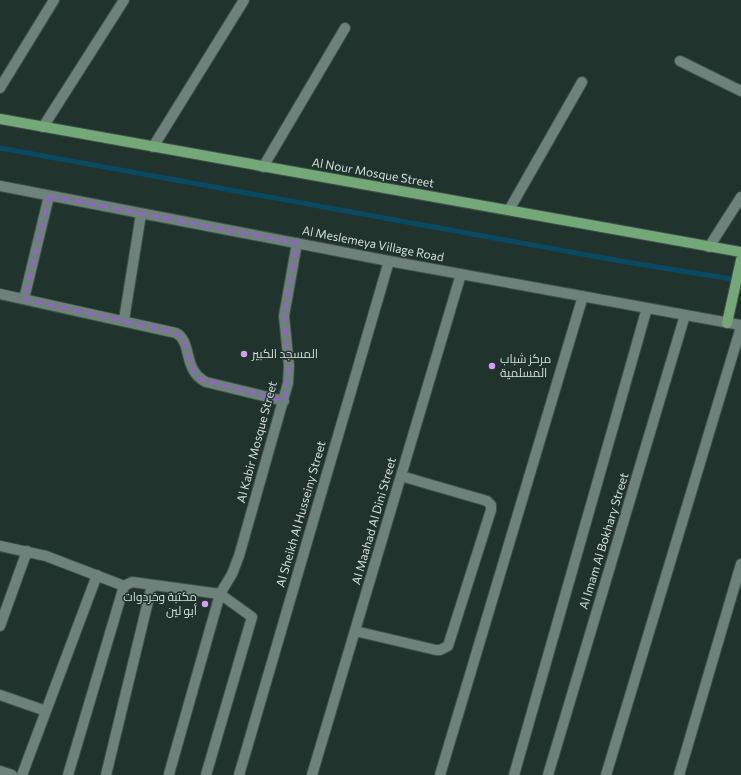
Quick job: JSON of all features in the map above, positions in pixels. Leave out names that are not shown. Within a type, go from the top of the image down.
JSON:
[{"type":"main road","name":"Al Nour Mosque Street","points":[[0,119],[741,252]]},
{"type":"main road","points":[[727,323],[741,260]]},
{"type":"street","points":[[0,88],[54,0]]},
{"type":"street","points":[[43,127],[124,0]]},
{"type":"street","points":[[153,147],[244,0]]},
{"type":"street","points":[[264,167],[345,28]]},
{"type":"street","points":[[680,61],[741,90]]},
{"type":"street","points":[[509,210],[582,82]]},
{"type":"street","name":"Al Meslemeya Village Road","points":[[0,186],[389,261],[741,326]]},
{"type":"street","points":[[24,299],[49,196]]},
{"type":"street","points":[[709,247],[741,197]]},
{"type":"street","points":[[124,320],[141,214]]},
{"type":"street","name":"Al Kabir Mosque Street","points":[[169,774],[220,594],[232,574],[239,556],[284,401],[288,383],[289,366],[284,316],[297,243]]},
{"type":"street","name":"Al Sheikh Al Husseiny Street","points":[[239,775],[389,261]]},
{"type":"street","name":"Al Maahad Al Dini Street","points":[[312,775],[461,274]]},
{"type":"street","points":[[0,294],[124,320],[179,335],[184,342],[193,371],[200,379],[206,382],[284,401]]},
{"type":"street","points":[[440,775],[583,296]]},
{"type":"street","points":[[514,775],[647,308]]},
{"type":"street","name":"Al Imam Al Bokhary Street","points":[[548,775],[685,315]]},
{"type":"street","points":[[606,775],[741,326]]},
{"type":"street","points":[[355,630],[436,650],[440,650],[448,646],[491,510],[491,505],[487,501],[401,476]]},
{"type":"street","points":[[0,546],[27,551],[124,586]]},
{"type":"street","points":[[0,626],[27,551]]},
{"type":"street","points":[[679,775],[741,564]]},
{"type":"street","points":[[22,775],[97,575]]},
{"type":"street","points":[[68,775],[124,586],[132,582],[220,594],[252,617],[206,775]]},
{"type":"street","points":[[106,775],[152,585]]},
{"type":"street","points":[[0,695],[46,711]]},
{"type":"street","points":[[0,770],[12,775]]},
{"type":"highlighted area","points":[[49,196],[297,243],[284,316],[289,366],[284,401],[200,379],[193,371],[182,337],[170,331],[24,299]]},
{"type":"waterway","points":[[0,148],[626,262],[738,280]]},
{"type":"place","name":"المسجد الكبير","points":[[244,354]]},
{"type":"place","name":"مركز شباب المسلمية","points":[[492,366]]},
{"type":"place","name":"مكتبة وخردوات أبو لين","points":[[205,604]]}]
